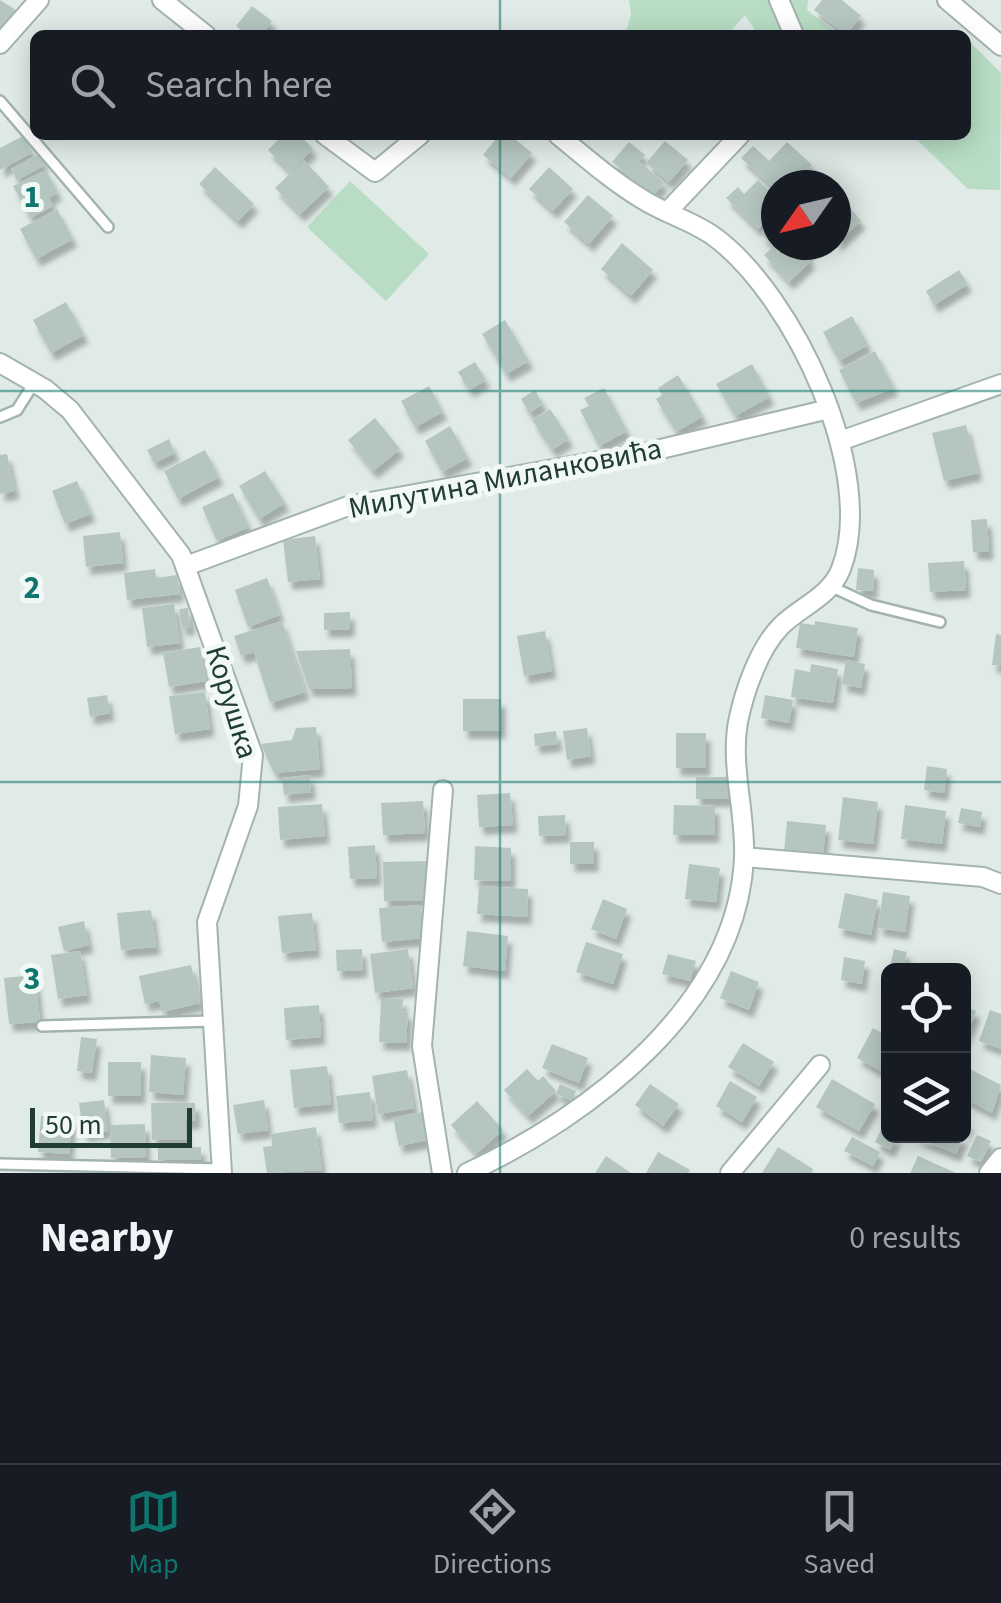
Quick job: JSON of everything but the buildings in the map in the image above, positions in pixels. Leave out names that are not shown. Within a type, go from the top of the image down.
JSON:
[{"type":"street","points":[[0,44],[39,0]]},
{"type":"street","points":[[162,0],[200,30]]},
{"type":"street","points":[[780,0],[792,30]]},
{"type":"street","points":[[946,0],[1001,46]]},
{"type":"street","points":[[332,140],[375,172],[414,140]]},
{"type":"street","points":[[467,1173],[528,1139],[615,1079],[661,1038],[696,995],[725,948],[744,857],[737,742],[750,681],[775,633],[832,587],[849,534],[840,441],[829,410],[790,324],[756,276],[716,237],[644,200],[565,140]]},
{"type":"street","points":[[668,212],[735,140]]},
{"type":"street","name":"Корушка","points":[[0,363],[70,410],[186,566],[253,755],[248,806],[207,922],[222,1171]]},
{"type":"street","points":[[840,441],[1001,384]]},
{"type":"street","name":"Милутина Миланковића","points":[[186,566],[348,506],[648,452],[829,410]]},
{"type":"street","points":[[442,1173],[422,1046],[428,944],[439,878],[443,790]]},
{"type":"street","points":[[744,857],[964,876],[1001,884]]},
{"type":"street","points":[[730,1173],[820,1064]]},
{"type":"street","points":[[989,1173],[1001,1158]]},
{"type":"lane","points":[[0,101],[30,136]]},
{"type":"lane","points":[[33,140],[108,227]]},
{"type":"lane","points":[[0,417],[17,410],[34,383]]},
{"type":"lane","points":[[832,587],[871,605],[940,622]]},
{"type":"lane","points":[[42,1026],[214,1020]]},
{"type":"lane","points":[[0,1164],[222,1171]]},
{"type":"green space","points":[[629,0],[771,0],[783,30],[755,30],[745,15],[732,30],[626,30],[631,15]]},
{"type":"green space","points":[[789,0],[808,0],[807,10],[832,30],[801,30]]},
{"type":"green space","points":[[971,43],[1001,73],[1000,190],[968,189],[917,140],[971,140]]},
{"type":"green space","points":[[350,181],[429,254],[386,301],[307,227]]}]
